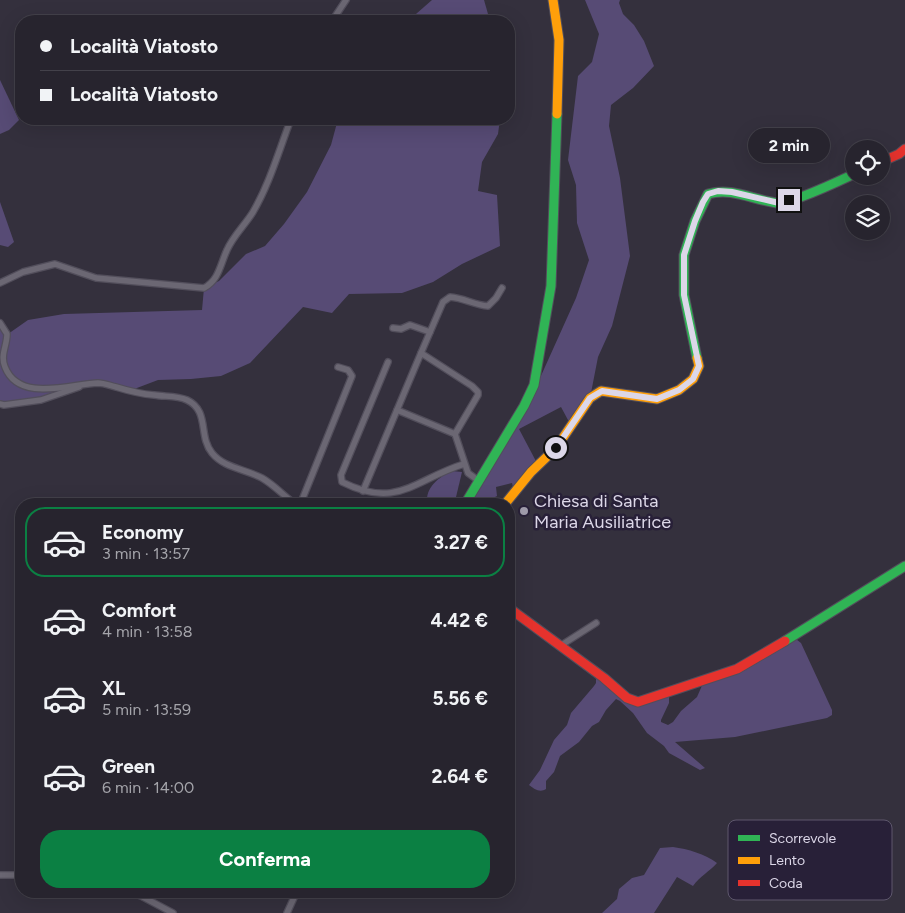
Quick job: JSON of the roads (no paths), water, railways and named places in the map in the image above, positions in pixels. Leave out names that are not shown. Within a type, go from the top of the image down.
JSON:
[{"type":"street","points":[[336,15],[346,0]]},
{"type":"street","points":[[469,498],[514,424],[534,385],[540,358],[550,295],[553,240],[559,40],[553,0]]},
{"type":"street","points":[[0,283],[23,272],[55,264],[96,278],[204,288],[212,284],[228,248],[253,212],[265,187],[289,125]]},
{"type":"street","points":[[890,158],[905,149]]},
{"type":"street","points":[[510,498],[531,472],[556,448],[590,398],[602,391],[657,399],[679,390],[693,379],[699,366],[684,295],[684,255],[695,221],[708,194],[718,191],[732,192],[779,203],[808,194],[845,178]]},
{"type":"street","points":[[363,491],[443,302],[450,296],[476,305],[488,306],[502,288]]},
{"type":"street","points":[[0,323],[7,334],[3,355],[5,368],[13,379],[28,387],[40,389],[81,386]]},
{"type":"street","points":[[393,328],[401,329],[410,325],[430,332]]},
{"type":"street","points":[[421,353],[472,386],[478,392],[455,434],[468,473],[479,481]]},
{"type":"street","points":[[388,362],[341,476],[342,482],[363,491],[380,494],[395,492],[414,487],[446,469],[464,464]]},
{"type":"street","points":[[303,498],[352,376],[348,370],[338,367]]},
{"type":"street","points":[[0,404],[41,400],[81,386],[100,382],[130,391],[186,400],[194,405],[200,413],[205,441],[215,456],[233,467],[264,479],[287,498]]},
{"type":"street","points":[[397,410],[455,434]]},
{"type":"street","points":[[515,612],[604,678],[627,698],[638,702],[745,665],[905,566]]},
{"type":"street","points":[[560,646],[596,623]]},
{"type":"street","points":[[0,875],[15,876]]},
{"type":"street","points":[[145,898],[172,913]]},
{"type":"street","points":[[287,913],[294,898]]},
{"type":"place","name":"Chiesa di Santa Maria Ausiliatrice","points":[[524,511]]}]
